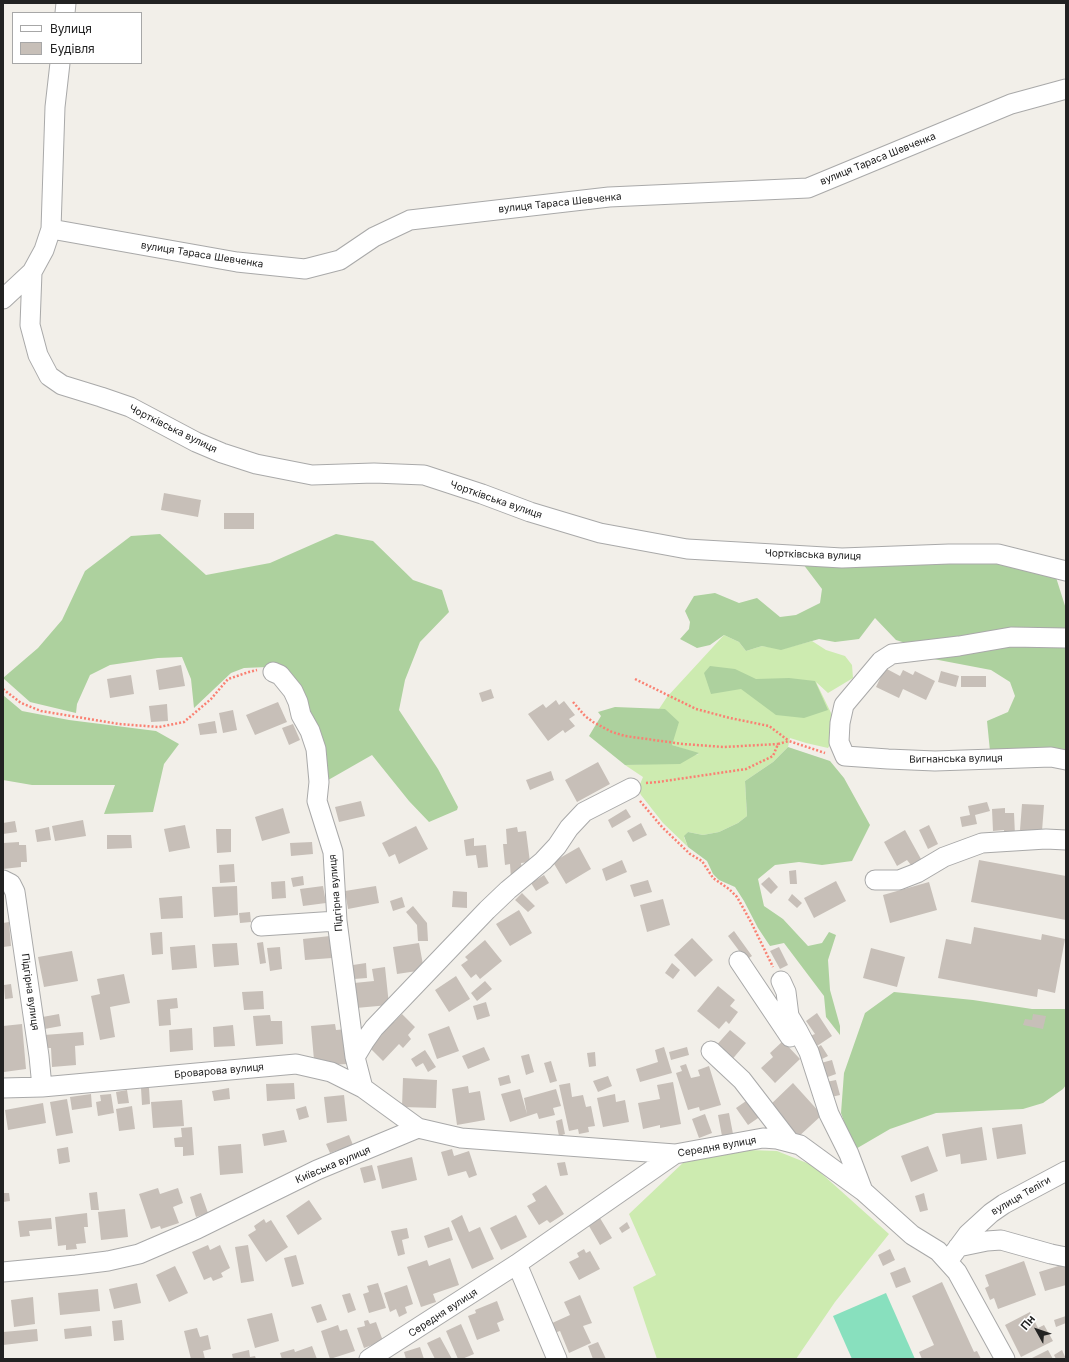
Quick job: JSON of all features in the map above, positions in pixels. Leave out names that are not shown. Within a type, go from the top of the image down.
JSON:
[{"type":"street","points":[[3,299],[32,272],[44,250],[51,228],[55,107],[60,64]]},
{"type":"street","name":"вулиця Тараса Шевченка","points":[[51,228],[236,262],[305,269],[340,260],[374,238],[410,220],[608,197],[808,188],[1011,104],[1066,89]]},
{"type":"street","name":"Чортківська вулиця","points":[[32,272],[30,325],[38,356],[49,376],[62,385],[130,408],[196,442],[222,453],[256,464],[312,475],[374,472],[424,475],[530,512],[600,532],[687,549],[842,558],[949,554],[998,554],[1066,571]]},
{"type":"street","points":[[845,756],[839,742],[840,723],[844,705],[881,661],[892,654],[959,646],[1012,637],[1066,638]]},
{"type":"street","name":"Підгірна вулиця","points":[[273,672],[280,675],[293,691],[316,749],[319,782],[317,801],[333,852],[337,921],[355,1057],[363,1088]]},
{"type":"street","name":"Вигнанська вулиця","points":[[845,756],[888,760],[934,761],[1051,757],[1066,760]]},
{"type":"street","points":[[355,1057],[364,1042],[389,1011],[487,910],[508,890],[544,861],[557,846],[569,828],[584,812],[631,788]]},
{"type":"street","points":[[875,880],[899,880],[917,873],[944,857],[982,843],[1046,839],[1066,840]]},
{"type":"street","name":"Підгірна вулиця","points":[[3,880],[12,884],[15,892],[39,1056],[42,1087]]},
{"type":"street","points":[[261,926],[337,921]]},
{"type":"street","points":[[739,961],[789,1037],[807,1049]]},
{"type":"street","points":[[781,981],[786,992],[789,1016],[807,1049],[829,1114],[849,1154],[863,1191]]},
{"type":"street","points":[[711,1051],[742,1080],[789,1141]]},
{"type":"street","name":"Броварова вулиця","points":[[3,1088],[42,1087],[296,1064],[331,1072],[363,1088],[418,1128]]},
{"type":"street","points":[[418,1128],[461,1138],[675,1154]]},
{"type":"street","name":"Київська вулиця","points":[[3,1272],[108,1261],[139,1254],[197,1229],[317,1170],[418,1128]]},
{"type":"street","name":"Середня вулиця","points":[[369,1359],[392,1353],[675,1154],[764,1138],[789,1141],[800,1145],[863,1191],[912,1235],[932,1247],[953,1254],[964,1284],[1005,1359]]},
{"type":"street","name":"вулиця Теліги","points":[[953,1254],[968,1234],[991,1213],[1004,1204],[1066,1171]]},
{"type":"street","points":[[953,1254],[972,1243],[1001,1240],[1066,1257]]},
{"type":"street","points":[[518,1264],[557,1359]]},
{"type":"path","points":[[3,689],[21,703],[40,711],[119,724],[159,727],[184,722],[211,699],[228,679],[257,670],[273,672]]},
{"type":"path","points":[[635,679],[696,709],[768,726],[789,741],[830,755],[845,756]]},
{"type":"path","points":[[573,702],[585,716],[593,722],[612,732],[625,736],[683,744],[724,747],[778,744],[789,741]]},
{"type":"path","points":[[778,744],[773,756],[746,769],[658,782],[639,783],[631,788],[662,827],[690,854],[702,861],[713,878],[729,889],[737,897],[781,981]]},
{"type":"green space","points":[[160,534],[206,575],[270,563],[336,534],[373,541],[413,580],[442,590],[449,612],[420,642],[405,680],[399,710],[438,769],[458,807],[457,810],[429,822],[409,801],[372,755],[323,783],[319,748],[267,667],[244,668],[231,673],[194,708],[191,679],[182,657],[158,658],[110,665],[90,675],[77,704],[76,713],[30,702],[3,678],[38,648],[62,620],[85,571],[131,536]]},
{"type":"green space","points":[[998,557],[1054,571],[1066,609],[1066,633],[918,647],[896,640],[875,618],[859,639],[835,642],[819,639],[781,650],[762,646],[746,651],[739,642],[724,635],[710,645],[697,648],[680,639],[689,629],[690,622],[685,611],[694,596],[715,593],[739,603],[757,598],[780,617],[796,615],[820,603],[822,589],[800,560]]},
{"type":"green space","points":[[724,635],[739,642],[746,651],[762,646],[782,649],[812,641],[826,650],[845,656],[852,665],[853,678],[828,693],[816,682],[833,717],[832,741],[828,748],[790,738],[788,747],[773,762],[745,781],[747,816],[738,823],[719,832],[703,835],[688,832],[684,837],[688,847],[663,823],[641,795],[638,789],[643,777],[625,765],[646,764],[699,754],[672,745],[665,709],[659,709],[667,697]]},
{"type":"green space","points":[[999,642],[1066,643],[1066,752],[990,751],[987,721],[1008,712],[1015,696],[1010,682],[991,670],[928,658]]},
{"type":"green space","points":[[710,666],[735,669],[756,679],[789,678],[815,681],[828,710],[804,718],[776,715],[741,689],[711,694],[704,673]]},
{"type":"green space","points":[[3,695],[22,711],[69,720],[156,731],[179,744],[164,764],[153,812],[104,814],[115,785],[32,785],[3,780]]},
{"type":"green space","points":[[615,707],[665,709],[679,722],[672,745],[699,753],[680,764],[625,765],[589,736],[601,716],[598,712]]},
{"type":"green space","points":[[788,747],[830,761],[844,778],[870,825],[852,861],[822,865],[799,862],[775,865],[758,879],[764,906],[783,919],[808,946],[822,943],[829,932],[836,935],[828,960],[830,990],[840,1026],[840,1035],[826,1017],[824,996],[784,943],[770,946],[735,887],[719,880],[713,874],[707,861],[688,847],[684,836],[688,832],[703,835],[719,832],[738,823],[747,816],[745,781],[773,762]]},
{"type":"green space","points":[[894,992],[973,1000],[1032,1009],[1066,1009],[1066,1085],[1063,1089],[1043,1103],[1023,1109],[936,1113],[890,1129],[854,1150],[841,1113],[844,1073],[865,1013]]},
{"type":"green space","points":[[749,1150],[777,1151],[812,1165],[889,1234],[835,1302],[796,1359],[657,1359],[633,1287],[656,1275],[629,1214],[686,1160]]},
{"type":"green space","points":[[886,1293],[915,1359],[852,1359],[833,1316]]},
{"type":"building","points":[[164,493],[201,500],[198,517],[161,510]]},
{"type":"building","points":[[224,513],[254,513],[254,529],[224,529]]},
{"type":"building","points":[[181,665],[185,686],[159,690],[156,670]]},
{"type":"building","points":[[885,668],[900,676],[903,670],[913,675],[915,671],[935,681],[926,700],[903,689],[899,698],[876,687]]},
{"type":"building","points":[[941,671],[959,676],[956,687],[938,682]]},
{"type":"building","points":[[131,675],[134,694],[110,698],[107,679]]},
{"type":"building","points":[[961,676],[986,676],[986,687],[961,687]]},
{"type":"building","points":[[491,689],[494,698],[482,702],[479,693]]},
{"type":"building","points":[[556,700],[559,705],[564,701],[575,715],[569,719],[575,726],[565,733],[563,730],[548,741],[528,714],[543,704],[546,708]]},
{"type":"building","points":[[278,702],[287,722],[255,735],[246,715]]},
{"type":"building","points":[[167,704],[168,721],[151,722],[149,706]]},
{"type":"building","points":[[233,710],[237,730],[223,733],[219,713]]},
{"type":"building","points":[[215,721],[217,733],[200,735],[198,724]]},
{"type":"building","points":[[293,724],[300,740],[289,745],[282,728]]},
{"type":"building","points":[[598,762],[610,784],[577,802],[565,780]]},
{"type":"building","points":[[551,771],[554,780],[530,790],[526,780]]},
{"type":"building","points":[[361,801],[365,816],[339,822],[335,807]]},
{"type":"building","points":[[987,802],[990,811],[975,815],[977,824],[962,827],[960,817],[970,815],[968,806]]},
{"type":"building","points":[[1022,804],[1044,805],[1042,831],[1020,830]]},
{"type":"building","points":[[283,808],[290,833],[262,841],[255,817]]},
{"type":"building","points":[[1005,808],[1005,813],[1014,813],[1015,835],[1004,835],[1004,830],[993,831],[992,809]]},
{"type":"building","points":[[626,809],[631,817],[612,828],[608,820]]},
{"type":"building","points":[[83,820],[86,836],[55,841],[52,826]]},
{"type":"building","points":[[15,821],[17,832],[3,834],[3,823]]},
{"type":"building","points":[[641,823],[647,835],[633,842],[627,831]]},
{"type":"building","points":[[185,825],[190,848],[169,852],[164,829]]},
{"type":"building","points":[[929,825],[938,844],[928,849],[919,830]]},
{"type":"building","points":[[416,826],[428,849],[399,864],[395,854],[389,857],[382,843]]},
{"type":"building","points":[[49,827],[51,840],[37,842],[35,830]]},
{"type":"building","points":[[517,827],[518,832],[526,831],[530,862],[521,863],[523,877],[511,878],[510,864],[505,865],[503,844],[507,844],[506,829]]},
{"type":"building","points":[[216,829],[231,829],[231,852],[217,853]]},
{"type":"building","points":[[905,830],[921,859],[911,865],[907,860],[897,866],[884,842]]},
{"type":"building","points":[[107,835],[131,835],[132,848],[107,849]]},
{"type":"building","points":[[474,838],[474,846],[486,845],[488,867],[478,868],[476,855],[466,856],[464,840]]},
{"type":"building","points":[[19,842],[19,845],[26,845],[27,862],[21,862],[21,867],[3,869],[3,843]]},
{"type":"building","points":[[312,842],[313,854],[291,856],[290,843]]},
{"type":"building","points":[[579,847],[591,869],[566,884],[553,862]]},
{"type":"building","points":[[622,860],[627,872],[606,881],[602,869]]},
{"type":"building","points":[[979,860],[1066,876],[1066,920],[971,902]]},
{"type":"building","points":[[234,864],[235,882],[220,883],[219,865]]},
{"type":"building","points":[[796,870],[797,884],[790,884],[789,871]]},
{"type":"building","points":[[544,875],[549,883],[536,891],[531,883]]},
{"type":"building","points":[[303,876],[304,885],[293,887],[291,878]]},
{"type":"building","points":[[769,877],[778,887],[771,894],[761,884]]},
{"type":"building","points":[[648,880],[652,892],[634,897],[630,885]]},
{"type":"building","points":[[285,881],[286,898],[272,899],[271,882]]},
{"type":"building","points":[[836,881],[846,901],[814,918],[804,898]]},
{"type":"building","points":[[929,882],[937,910],[890,923],[883,895]]},
{"type":"building","points":[[237,886],[238,915],[214,917],[212,887]]},
{"type":"building","points":[[323,886],[326,903],[303,906],[300,889]]},
{"type":"building","points":[[376,886],[379,903],[348,909],[345,891]]},
{"type":"building","points":[[453,891],[467,892],[467,908],[452,907]]},
{"type":"building","points":[[522,893],[535,906],[528,912],[515,900]]},
{"type":"building","points":[[792,894],[802,903],[797,908],[788,900]]},
{"type":"building","points":[[182,896],[183,918],[161,919],[159,898]]},
{"type":"building","points":[[402,897],[405,907],[393,911],[390,901]]},
{"type":"building","points":[[663,899],[670,925],[647,932],[640,905]]},
{"type":"building","points":[[413,906],[427,923],[428,941],[418,941],[417,925],[406,912]]},
{"type":"building","points":[[519,910],[532,933],[510,946],[496,924]]},
{"type":"building","points":[[250,912],[251,922],[240,923],[239,913]]},
{"type":"building","points":[[9,922],[11,946],[3,947],[3,923]]},
{"type":"building","points":[[974,927],[1041,940],[1042,934],[1065,939],[1055,993],[1038,989],[1037,997],[938,978],[946,939],[971,944]]},
{"type":"building","points":[[734,931],[752,956],[746,960],[728,936]]},
{"type":"building","points":[[162,932],[163,954],[152,955],[150,933]]},
{"type":"building","points":[[330,936],[332,958],[305,960],[303,939]]},
{"type":"building","points":[[692,938],[713,960],[695,977],[674,955]]},
{"type":"building","points":[[485,940],[502,961],[480,979],[476,974],[471,978],[461,965],[468,960],[465,957]]},
{"type":"building","points":[[263,942],[266,963],[260,964],[257,943]]},
{"type":"building","points":[[237,943],[239,965],[214,967],[212,944]]},
{"type":"building","points":[[419,943],[424,970],[397,974],[393,947]]},
{"type":"building","points":[[195,945],[197,968],[172,970],[170,947]]},
{"type":"building","points":[[280,947],[282,969],[270,971],[267,948]]},
{"type":"building","points":[[779,947],[788,965],[780,969],[770,951]]},
{"type":"building","points":[[871,948],[905,957],[897,987],[863,978]]},
{"type":"building","points":[[72,951],[78,981],[44,987],[38,957]]},
{"type":"building","points":[[366,963],[367,978],[354,979],[353,965]]},
{"type":"building","points":[[672,963],[680,970],[673,979],[665,973]]},
{"type":"building","points":[[385,967],[389,1005],[356,1008],[354,983],[374,981],[372,969]]},
{"type":"building","points":[[124,974],[130,1003],[110,1007],[115,1037],[100,1040],[91,996],[100,994],[97,979]]},
{"type":"building","points":[[456,976],[470,999],[449,1012],[435,990]]},
{"type":"building","points":[[485,981],[492,989],[477,1001],[471,993]]},
{"type":"building","points":[[11,984],[13,998],[5,999],[4,985]]},
{"type":"building","points":[[718,986],[735,1000],[730,1006],[738,1012],[729,1024],[726,1021],[719,1029],[697,1011]]},
{"type":"building","points":[[263,991],[264,1009],[244,1010],[242,992]]},
{"type":"building","points":[[177,998],[178,1008],[170,1009],[171,1025],[159,1026],[157,1000]]},
{"type":"building","points":[[486,1002],[490,1016],[477,1020],[473,1006]]},
{"type":"building","points":[[817,1013],[832,1036],[817,1046],[810,1036],[815,1034],[806,1021]]},
{"type":"building","points":[[59,1014],[61,1026],[39,1030],[37,1018]]},
{"type":"building","points":[[402,1014],[415,1027],[408,1035],[411,1039],[403,1048],[399,1044],[383,1061],[370,1048],[385,1031],[381,1027],[389,1018],[394,1022]]},
{"type":"building","points":[[1033,1014],[1046,1016],[1043,1029],[1023,1025],[1025,1019],[1032,1020]]},
{"type":"building","points":[[270,1015],[271,1021],[282,1021],[283,1044],[256,1046],[253,1016]]},
{"type":"building","points":[[22,1024],[26,1069],[4,1072],[3,1026]]},
{"type":"building","points":[[335,1024],[336,1030],[347,1029],[349,1064],[323,1065],[322,1059],[314,1060],[311,1026]]},
{"type":"building","points":[[233,1025],[235,1046],[214,1047],[213,1027]]},
{"type":"building","points":[[449,1026],[459,1051],[437,1059],[428,1034]]},
{"type":"building","points":[[192,1028],[193,1050],[170,1052],[169,1030]]},
{"type":"building","points":[[730,1030],[746,1043],[730,1062],[714,1048]]},
{"type":"building","points":[[83,1032],[84,1045],[75,1046],[76,1065],[52,1067],[51,1048],[45,1048],[44,1035]]},
{"type":"building","points":[[783,1041],[800,1059],[775,1083],[761,1068],[773,1057],[770,1053]]},
{"type":"building","points":[[821,1045],[828,1056],[820,1060],[813,1050]]},
{"type":"building","points":[[484,1047],[490,1060],[468,1069],[462,1056]]},
{"type":"building","points":[[664,1047],[672,1073],[640,1082],[636,1069],[658,1062],[655,1050]]},
{"type":"building","points":[[687,1047],[689,1055],[671,1060],[669,1052]]},
{"type":"building","points":[[425,1050],[436,1067],[428,1072],[423,1063],[416,1067],[411,1059]]},
{"type":"building","points":[[595,1052],[596,1066],[589,1067],[587,1053]]},
{"type":"building","points":[[529,1054],[534,1072],[526,1075],[521,1056]]},
{"type":"building","points":[[832,1060],[836,1074],[825,1078],[821,1063]]},
{"type":"building","points":[[551,1061],[557,1081],[550,1083],[544,1063]]},
{"type":"building","points":[[686,1064],[691,1078],[700,1076],[698,1070],[709,1066],[721,1105],[700,1111],[699,1107],[688,1110],[676,1073],[682,1071],[680,1066]]},
{"type":"building","points":[[509,1075],[511,1083],[500,1086],[498,1078]]},
{"type":"building","points":[[608,1076],[612,1086],[598,1092],[593,1081]]},
{"type":"building","points":[[403,1078],[437,1080],[436,1108],[402,1107]]},
{"type":"building","points":[[836,1080],[840,1095],[831,1097],[826,1082]]},
{"type":"building","points":[[673,1082],[681,1124],[660,1128],[660,1125],[643,1129],[638,1103],[660,1099],[657,1085]]},
{"type":"building","points":[[294,1083],[295,1099],[267,1101],[266,1084]]},
{"type":"building","points":[[570,1083],[572,1097],[583,1095],[586,1107],[591,1106],[595,1126],[588,1127],[589,1132],[579,1134],[578,1129],[569,1131],[559,1085]]},
{"type":"building","points":[[793,1083],[822,1115],[797,1138],[768,1107]]},
{"type":"building","points":[[468,1086],[469,1093],[480,1091],[485,1120],[457,1125],[452,1089]]},
{"type":"building","points":[[141,1088],[149,1088],[150,1104],[142,1105]]},
{"type":"building","points":[[229,1088],[230,1099],[214,1101],[212,1091]]},
{"type":"building","points":[[520,1089],[527,1114],[524,1098],[556,1089],[561,1106],[553,1108],[555,1115],[539,1119],[537,1113],[510,1122],[501,1094]]},
{"type":"building","points":[[127,1090],[129,1103],[118,1104],[116,1092]]},
{"type":"building","points":[[91,1094],[92,1107],[72,1110],[70,1097]]},
{"type":"building","points":[[111,1094],[114,1113],[98,1116],[96,1102],[101,1101],[100,1095]]},
{"type":"building","points":[[615,1094],[616,1102],[625,1100],[629,1122],[603,1127],[597,1098]]},
{"type":"building","points":[[344,1095],[347,1121],[327,1123],[324,1097]]},
{"type":"building","points":[[67,1099],[73,1133],[56,1136],[50,1102]]},
{"type":"building","points":[[749,1099],[761,1116],[748,1125],[736,1108]]},
{"type":"building","points":[[182,1100],[184,1126],[153,1128],[151,1102]]},
{"type":"building","points":[[43,1103],[46,1123],[8,1130],[5,1110]]},
{"type":"building","points":[[132,1106],[135,1129],[119,1131],[116,1109]]},
{"type":"building","points":[[306,1106],[309,1117],[299,1120],[296,1109]]},
{"type":"building","points":[[729,1113],[733,1134],[722,1136],[718,1115]]},
{"type":"building","points":[[705,1114],[712,1133],[699,1138],[692,1119]]},
{"type":"building","points":[[562,1119],[565,1134],[559,1136],[556,1121]]},
{"type":"building","points":[[1022,1124],[1026,1154],[997,1159],[992,1128]]},
{"type":"building","points":[[192,1127],[194,1155],[183,1156],[183,1147],[175,1147],[174,1138],[182,1137],[181,1128]]},
{"type":"building","points":[[982,1127],[987,1160],[961,1164],[960,1154],[946,1157],[942,1134]]},
{"type":"building","points":[[284,1130],[287,1142],[264,1146],[262,1134]]},
{"type":"building","points":[[349,1135],[353,1145],[330,1153],[326,1144]]},
{"type":"building","points":[[241,1144],[243,1173],[220,1175],[218,1146]]},
{"type":"building","points":[[928,1146],[938,1171],[911,1182],[901,1156]]},
{"type":"building","points":[[68,1147],[70,1162],[59,1164],[57,1149]]},
{"type":"building","points":[[452,1149],[454,1156],[469,1151],[477,1175],[469,1178],[466,1171],[448,1176],[441,1152]]},
{"type":"building","points":[[412,1157],[417,1180],[382,1189],[377,1166]]},
{"type":"building","points":[[565,1162],[568,1175],[560,1176],[557,1163]]},
{"type":"building","points":[[372,1165],[376,1180],[364,1183],[360,1168]]},
{"type":"building","points":[[546,1185],[564,1214],[550,1223],[547,1220],[539,1225],[527,1206],[536,1201],[532,1194]]},
{"type":"building","points":[[158,1188],[160,1194],[178,1188],[183,1203],[173,1207],[179,1223],[161,1229],[160,1226],[151,1229],[139,1194]]},
{"type":"building","points":[[97,1192],[99,1210],[91,1210],[89,1193]]},
{"type":"building","points":[[3,1193],[9,1193],[10,1201],[3,1202]]},
{"type":"building","points":[[201,1193],[208,1213],[196,1217],[190,1197]]},
{"type":"building","points":[[924,1193],[928,1210],[920,1212],[915,1196]]},
{"type":"building","points":[[309,1200],[322,1219],[298,1235],[286,1216]]},
{"type":"building","points":[[125,1209],[128,1237],[101,1240],[98,1212]]},
{"type":"building","points":[[87,1213],[88,1227],[84,1227],[86,1243],[76,1244],[77,1249],[66,1250],[66,1245],[58,1246],[55,1217]]},
{"type":"building","points":[[462,1215],[469,1232],[480,1227],[494,1259],[472,1269],[451,1221]]},
{"type":"building","points":[[516,1215],[527,1237],[501,1250],[490,1228]]},
{"type":"building","points":[[51,1218],[52,1229],[29,1231],[30,1236],[20,1237],[18,1221]]},
{"type":"building","points":[[600,1218],[612,1238],[600,1245],[589,1226]]},
{"type":"building","points":[[264,1219],[266,1223],[271,1220],[288,1247],[266,1262],[248,1235],[256,1230],[254,1226]]},
{"type":"building","points":[[627,1222],[630,1228],[622,1233],[619,1228]]},
{"type":"building","points":[[449,1227],[453,1240],[428,1248],[424,1236]]},
{"type":"building","points":[[407,1228],[409,1238],[402,1240],[405,1254],[398,1256],[391,1231]]},
{"type":"building","points":[[208,1245],[210,1250],[220,1245],[230,1268],[221,1273],[223,1277],[213,1281],[211,1277],[204,1280],[192,1252]]},
{"type":"building","points":[[248,1245],[254,1281],[241,1283],[235,1247]]},
{"type":"building","points":[[584,1249],[586,1253],[590,1251],[600,1269],[579,1280],[569,1262],[579,1257],[577,1253]]},
{"type":"building","points":[[890,1249],[895,1260],[883,1266],[878,1255]]},
{"type":"building","points":[[296,1255],[304,1284],[292,1287],[284,1258]]},
{"type":"building","points":[[450,1258],[459,1285],[433,1294],[436,1302],[421,1307],[407,1267],[427,1260],[429,1266]]},
{"type":"building","points":[[1024,1261],[1036,1295],[998,1309],[994,1298],[990,1300],[985,1288],[989,1286],[985,1275]]},
{"type":"building","points":[[1065,1264],[1066,1285],[1045,1291],[1039,1272]]},
{"type":"building","points":[[175,1266],[188,1293],[169,1302],[156,1275]]},
{"type":"building","points":[[905,1267],[911,1282],[896,1288],[890,1273]]},
{"type":"building","points":[[942,1282],[974,1352],[977,1351],[981,1359],[922,1359],[919,1352],[934,1345],[912,1296]]},
{"type":"building","points":[[137,1283],[141,1303],[114,1309],[109,1289]]},
{"type":"building","points":[[378,1283],[386,1308],[369,1313],[363,1294],[369,1292],[367,1286]]},
{"type":"building","points":[[407,1285],[413,1304],[405,1307],[407,1313],[399,1317],[396,1309],[390,1312],[384,1293]]},
{"type":"building","points":[[98,1289],[100,1311],[60,1315],[58,1293]]},
{"type":"building","points":[[350,1293],[356,1310],[348,1313],[342,1295]]},
{"type":"building","points":[[580,1295],[592,1323],[583,1326],[591,1343],[569,1353],[560,1331],[554,1333],[550,1324],[570,1315],[564,1302]]},
{"type":"building","points":[[33,1297],[35,1324],[14,1327],[11,1300]]},
{"type":"building","points":[[497,1301],[504,1320],[497,1323],[500,1331],[477,1340],[468,1316],[476,1313],[475,1310]]},
{"type":"building","points":[[321,1304],[327,1320],[317,1323],[311,1307]]},
{"type":"building","points":[[1030,1312],[1038,1328],[1044,1325],[1053,1341],[1021,1357],[1005,1325]]},
{"type":"building","points":[[272,1313],[279,1341],[255,1348],[247,1319]]},
{"type":"building","points":[[1066,1316],[1066,1323],[1056,1327],[1054,1320]]},
{"type":"building","points":[[122,1320],[124,1340],[114,1341],[112,1321]]},
{"type":"building","points":[[368,1320],[370,1324],[376,1322],[383,1341],[364,1348],[357,1328],[365,1326],[364,1321]]},
{"type":"building","points":[[461,1324],[474,1354],[458,1359],[446,1331]]},
{"type":"building","points":[[338,1325],[340,1331],[347,1329],[355,1351],[330,1359],[321,1331]]},
{"type":"building","points":[[91,1326],[92,1336],[65,1339],[64,1329]]},
{"type":"building","points":[[197,1328],[200,1337],[208,1335],[211,1349],[203,1351],[205,1359],[191,1359],[184,1331]]},
{"type":"building","points":[[37,1329],[38,1341],[3,1345],[3,1332]]},
{"type":"building","points":[[440,1337],[452,1359],[435,1359],[427,1343]]},
{"type":"building","points":[[598,1342],[606,1359],[593,1359],[588,1346]]},
{"type":"building","points":[[312,1346],[317,1359],[282,1359],[280,1353],[294,1349],[295,1352]]},
{"type":"building","points":[[420,1347],[424,1359],[406,1359],[404,1352]]},
{"type":"building","points":[[249,1350],[250,1357],[255,1356],[256,1359],[233,1359],[232,1354]]},
{"type":"building","points":[[1048,1350],[1053,1359],[1030,1359]]},
{"type":"building","points":[[1062,1350],[1066,1359],[1056,1359],[1054,1355]]}]
